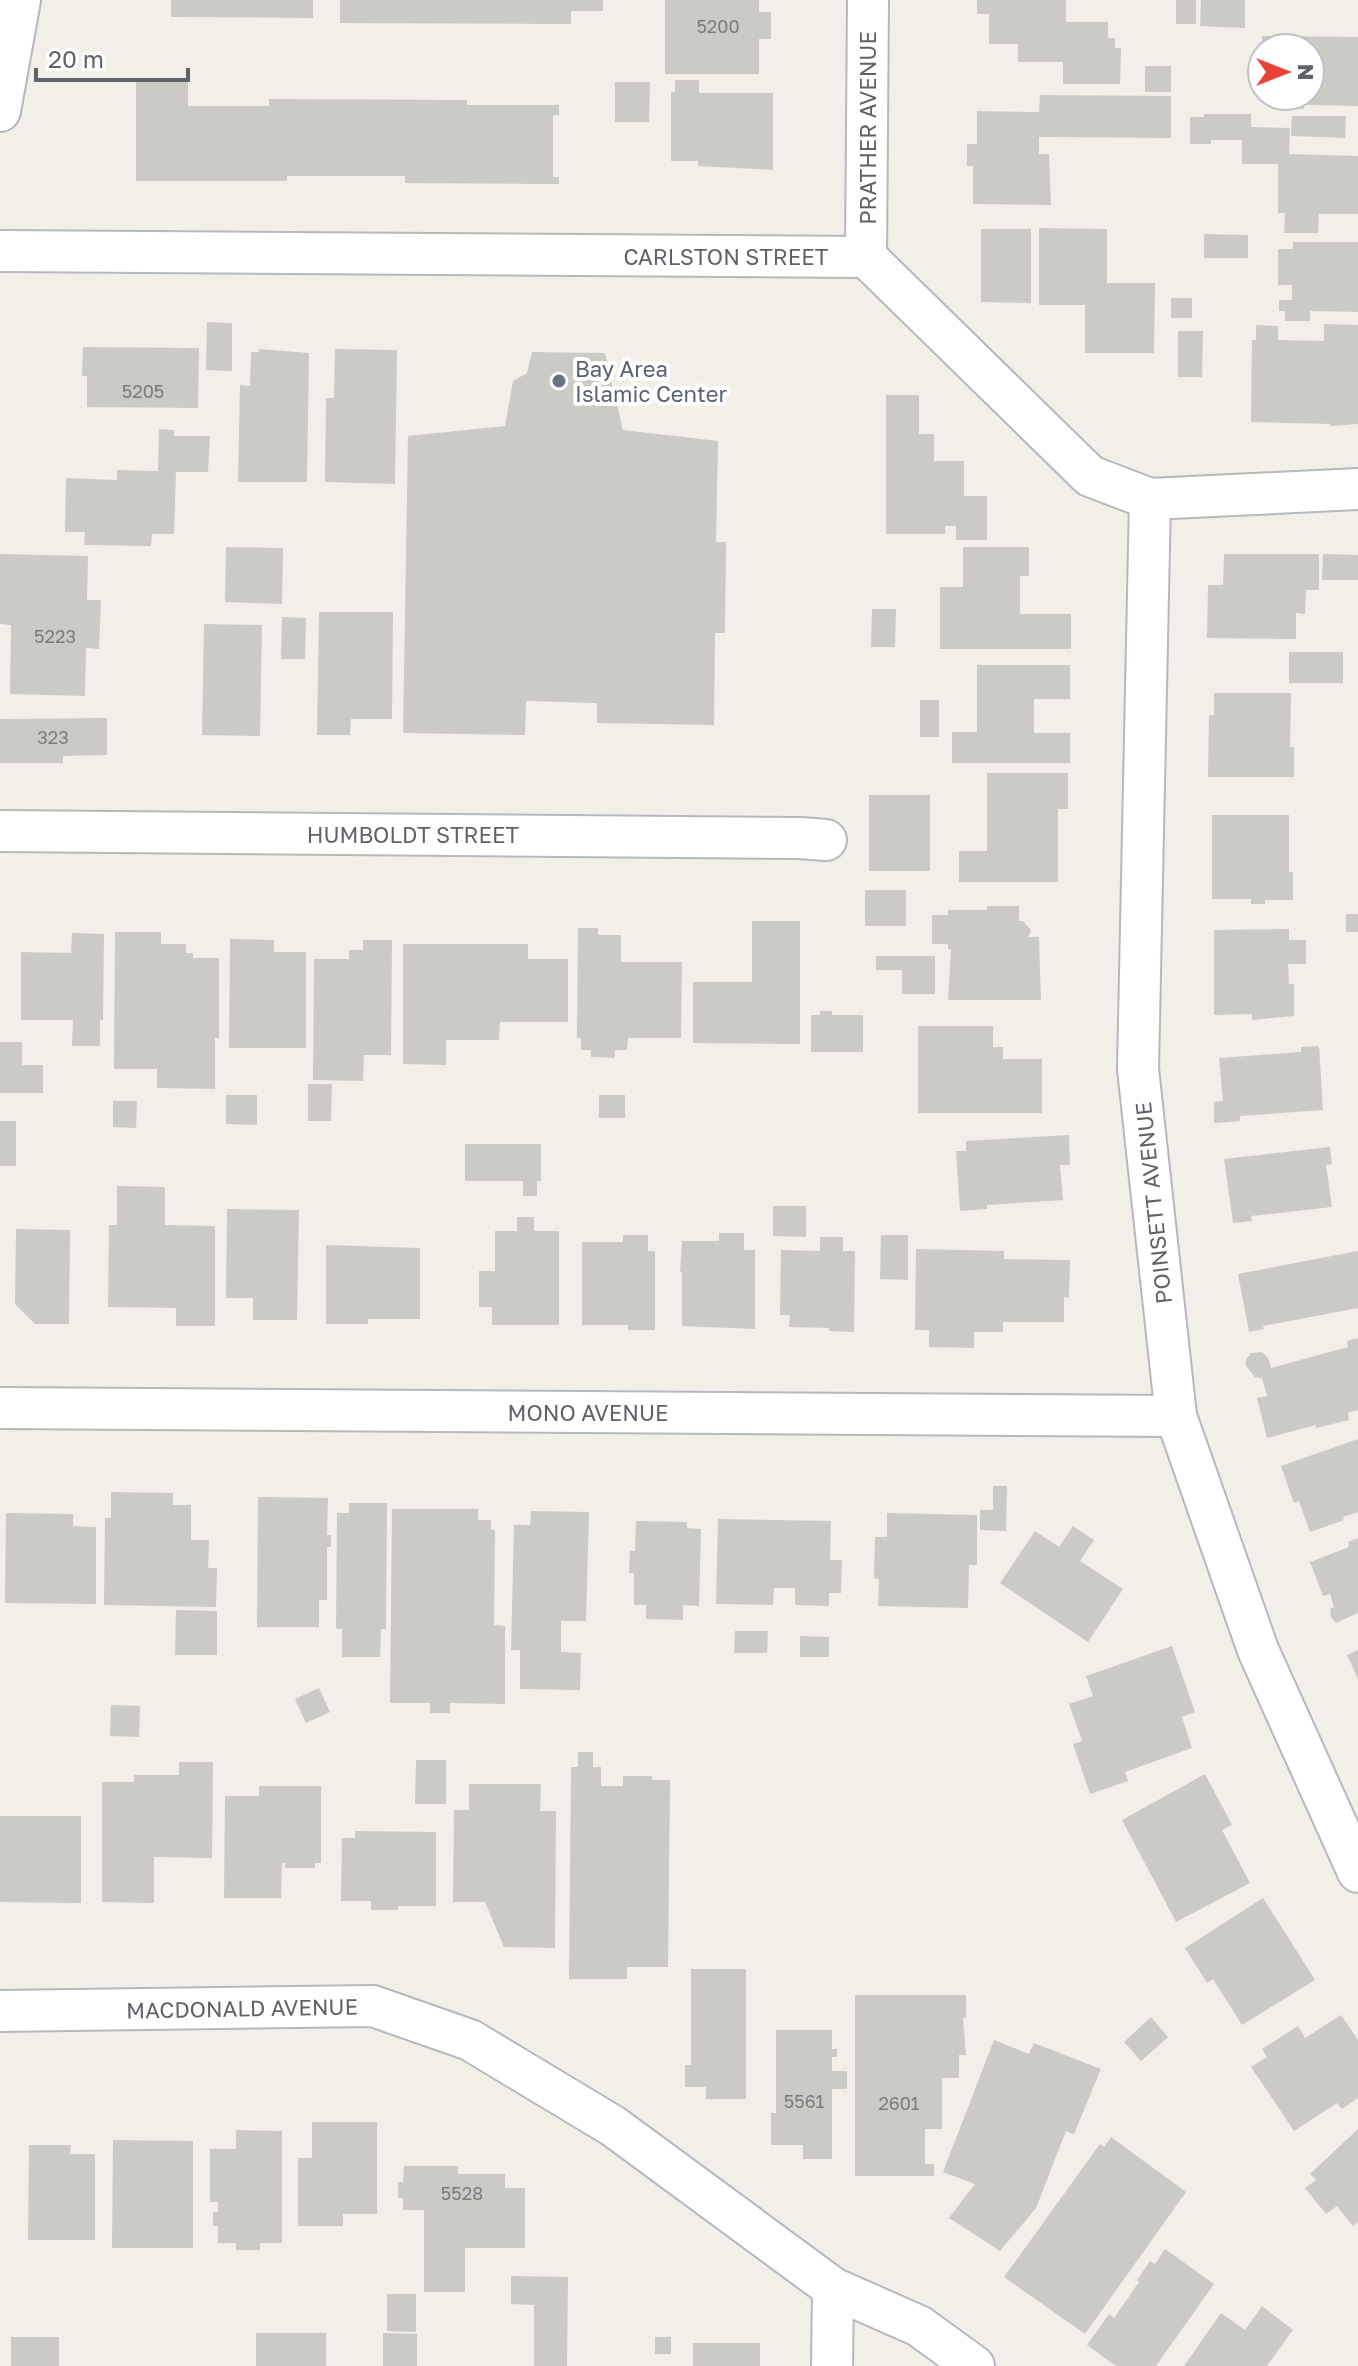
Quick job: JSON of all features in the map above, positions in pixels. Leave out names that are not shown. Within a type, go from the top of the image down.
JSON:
[{"type":"street","points":[[0,111],[20,0]]},
{"type":"street","name":"PRATHER AVENUE","points":[[866,257],[868,0]]},
{"type":"street","name":"CARLSTON STREET","points":[[0,251],[866,257]]},
{"type":"street","points":[[866,257],[1090,476],[1150,499],[1358,489]]},
{"type":"street","name":"POINSETT AVENUE","points":[[1150,499],[1138,1069],[1176,1416],[1258,1650],[1358,1872]]},
{"type":"street","name":"HUMBOLDT STREET","points":[[0,831],[826,840]]},
{"type":"street","name":"MONO AVENUE","points":[[0,1408],[1176,1416]]},
{"type":"street","name":"MACDONALD AVENUE","points":[[0,2011],[373,2006],[470,2040],[613,2126],[833,2288]]},
{"type":"street","points":[[832,2366],[833,2288],[919,2326],[974,2366]]},
{"type":"building","points":[[171,0],[313,0],[313,18],[171,17]]},
{"type":"building","points":[[340,0],[603,0],[603,11],[571,11],[571,24],[340,23]]},
{"type":"building","points":[[665,0],[759,0],[759,12],[771,12],[771,39],[759,39],[759,74],[665,74]]},
{"type":"building","points":[[977,0],[1066,0],[1066,22],[1108,22],[1108,38],[1115,38],[1115,48],[1121,48],[1120,84],[1063,84],[1063,62],[1018,62],[1018,44],[989,44],[989,14],[977,14]]},
{"type":"building","points":[[1176,0],[1196,0],[1196,24],[1176,24]]},
{"type":"building","points":[[1201,0],[1245,0],[1245,28],[1200,26]]},
{"type":"building","points":[[1326,37],[1358,37],[1358,106],[1326,105]]},
{"type":"building","points":[[1145,66],[1171,66],[1171,92],[1145,92]]},
{"type":"building","points":[[136,80],[188,80],[188,106],[269,106],[269,99],[467,100],[467,105],[559,105],[559,115],[553,115],[553,177],[559,177],[559,184],[405,183],[405,176],[287,176],[287,181],[136,181]]},
{"type":"building","points":[[675,80],[699,80],[699,93],[773,93],[773,170],[698,166],[698,161],[671,161],[671,92],[675,92]]},
{"type":"building","points":[[615,82],[650,82],[649,122],[615,122]]},
{"type":"building","points":[[1040,95],[1171,96],[1171,138],[1039,137],[1039,154],[1049,154],[1051,205],[973,204],[973,166],[967,166],[967,144],[977,144],[977,111],[1039,112]]},
{"type":"building","points":[[1204,114],[1251,114],[1251,127],[1290,128],[1289,154],[1358,156],[1358,214],[1319,214],[1318,233],[1284,233],[1285,213],[1278,213],[1278,164],[1242,164],[1242,140],[1190,144],[1190,117],[1204,117]]},
{"type":"building","points":[[1292,116],[1346,116],[1345,138],[1291,136]]},
{"type":"building","points":[[1039,228],[1107,229],[1107,283],[1155,283],[1154,353],[1085,353],[1085,305],[1039,305]]},
{"type":"building","points":[[981,229],[1031,229],[1031,303],[981,302]]},
{"type":"building","points":[[1204,234],[1248,235],[1248,258],[1204,258]]},
{"type":"building","points":[[1293,242],[1358,242],[1358,312],[1310,311],[1310,321],[1285,321],[1285,311],[1279,311],[1279,300],[1292,300],[1292,285],[1278,285],[1278,249],[1293,249]]},
{"type":"building","points":[[1171,298],[1192,298],[1192,318],[1171,318]]},
{"type":"building","points":[[207,322],[232,323],[232,371],[206,370]]},
{"type":"building","points":[[1324,324],[1358,325],[1358,424],[1330,426],[1251,422],[1252,340],[1256,340],[1256,325],[1278,326],[1278,340],[1324,341]]},
{"type":"building","points":[[1178,331],[1203,331],[1202,377],[1178,377]]},
{"type":"building","points":[[83,347],[199,348],[198,408],[87,407],[87,376],[82,376]]},
{"type":"building","points":[[259,349],[309,353],[307,482],[238,482],[240,385],[250,386],[251,352],[259,352]]},
{"type":"building","points":[[335,349],[397,350],[395,484],[325,482],[326,398],[334,398]]},
{"type":"building","points":[[532,352],[605,353],[623,430],[718,441],[716,542],[726,542],[725,633],[715,633],[714,725],[597,723],[597,703],[526,701],[525,735],[403,733],[408,436],[505,426],[513,381],[527,373]]},
{"type":"building","points":[[886,395],[919,395],[919,434],[934,434],[934,461],[964,461],[964,496],[987,496],[987,540],[956,540],[956,526],[945,526],[945,534],[886,534]]},
{"type":"building","points":[[159,429],[174,430],[174,436],[210,436],[208,472],[176,472],[174,534],[152,534],[151,546],[84,545],[85,532],[65,532],[66,478],[117,480],[117,470],[158,471]]},
{"type":"building","points":[[226,547],[283,548],[282,604],[225,602]]},
{"type":"building","points":[[963,547],[1029,547],[1029,576],[1020,576],[1020,614],[1071,614],[1071,649],[940,649],[940,587],[963,587]]},
{"type":"building","points":[[0,554],[88,556],[87,600],[101,600],[99,649],[86,648],[85,696],[10,694],[11,625],[0,624]]},
{"type":"building","points":[[1224,554],[1319,554],[1319,590],[1306,590],[1305,614],[1296,613],[1296,639],[1207,638],[1208,585],[1223,585]]},
{"type":"building","points":[[1323,554],[1358,555],[1358,580],[1322,580]]},
{"type":"building","points":[[872,609],[896,609],[895,647],[871,647]]},
{"type":"building","points":[[319,612],[393,612],[392,719],[351,719],[350,735],[317,735]]},
{"type":"building","points":[[282,617],[306,618],[305,659],[281,659]]},
{"type":"building","points":[[204,624],[262,625],[260,736],[202,735]]},
{"type":"building","points":[[1289,652],[1343,652],[1343,683],[1289,683]]},
{"type":"building","points":[[977,665],[1070,665],[1070,699],[1034,699],[1034,733],[1070,733],[1070,763],[952,763],[952,732],[977,732]]},
{"type":"building","points":[[1214,693],[1291,693],[1290,747],[1294,747],[1294,777],[1208,777],[1209,715],[1214,715]]},
{"type":"building","points":[[920,700],[939,700],[939,737],[920,737]]},
{"type":"building","points":[[107,718],[107,755],[63,756],[63,763],[0,763],[0,719]]},
{"type":"building","points":[[987,773],[1068,773],[1068,809],[1058,809],[1058,882],[959,882],[959,851],[987,851]]},
{"type":"building","points":[[869,795],[930,795],[930,871],[869,871]]},
{"type":"building","points":[[1212,815],[1289,815],[1289,872],[1293,872],[1293,900],[1265,900],[1265,904],[1251,904],[1251,899],[1212,899]]},
{"type":"building","points":[[865,890],[906,890],[906,926],[865,926]]},
{"type":"building","points":[[987,906],[1019,906],[1019,921],[1031,930],[1028,937],[1039,937],[1041,1000],[948,1000],[951,949],[948,949],[948,944],[932,944],[932,915],[948,915],[948,910],[987,910]]},
{"type":"building","points":[[1346,914],[1358,914],[1358,932],[1346,932]]},
{"type":"building","points":[[752,921],[800,921],[800,1044],[693,1043],[693,982],[752,982]]},
{"type":"building","points":[[578,928],[598,928],[598,935],[621,935],[621,962],[682,962],[681,1038],[628,1038],[627,1050],[615,1050],[615,1058],[591,1057],[591,1050],[581,1050],[581,1038],[577,1038]]},
{"type":"building","points":[[1289,929],[1289,940],[1306,940],[1306,964],[1288,964],[1289,984],[1294,984],[1294,1016],[1252,1020],[1252,1014],[1214,1015],[1214,930]]},
{"type":"building","points":[[115,932],[161,932],[161,944],[186,944],[186,953],[193,953],[193,958],[219,958],[219,1038],[215,1038],[215,1089],[157,1088],[157,1069],[114,1069]]},
{"type":"building","points":[[72,933],[104,934],[100,1046],[72,1046],[73,1020],[21,1020],[21,952],[71,953]]},
{"type":"building","points":[[230,939],[274,940],[274,952],[306,952],[306,1048],[229,1048]]},
{"type":"building","points":[[363,940],[392,940],[391,1055],[364,1055],[363,1081],[313,1080],[314,959],[349,959],[349,950],[363,950]]},
{"type":"building","points":[[403,944],[528,944],[528,959],[568,959],[568,1022],[500,1022],[499,1040],[446,1040],[446,1065],[403,1064]]},
{"type":"building","points":[[876,956],[935,956],[935,994],[902,994],[902,970],[876,970]]},
{"type":"building","points":[[820,1011],[832,1011],[832,1015],[863,1015],[863,1052],[811,1052],[811,1015],[820,1015]]},
{"type":"building","points":[[918,1026],[993,1026],[993,1047],[1003,1047],[1003,1059],[1042,1059],[1042,1113],[918,1113]]},
{"type":"building","points":[[0,1042],[22,1042],[22,1065],[43,1065],[43,1093],[0,1093]]},
{"type":"building","points":[[1319,1046],[1323,1110],[1240,1116],[1240,1121],[1214,1123],[1214,1102],[1223,1101],[1219,1058],[1301,1052],[1301,1047]]},
{"type":"building","points":[[308,1084],[332,1084],[331,1121],[308,1121]]},
{"type":"building","points":[[226,1095],[257,1095],[257,1125],[226,1124]]},
{"type":"building","points":[[599,1095],[625,1095],[625,1118],[599,1118]]},
{"type":"building","points":[[113,1101],[137,1101],[136,1128],[113,1127]]},
{"type":"building","points":[[0,1121],[16,1121],[16,1166],[0,1166]]},
{"type":"building","points":[[1069,1135],[1070,1165],[1060,1165],[1063,1200],[987,1205],[987,1209],[960,1211],[956,1151],[966,1151],[966,1141]]},
{"type":"building","points":[[465,1144],[541,1144],[541,1181],[537,1181],[537,1196],[523,1196],[523,1181],[465,1181]]},
{"type":"building","points":[[1330,1147],[1332,1164],[1326,1165],[1332,1207],[1251,1216],[1252,1221],[1233,1223],[1224,1159]]},
{"type":"building","points":[[117,1186],[165,1187],[165,1225],[215,1226],[215,1326],[176,1326],[176,1308],[108,1307],[109,1225],[117,1225]]},
{"type":"building","points":[[773,1206],[806,1206],[806,1237],[773,1236]]},
{"type":"building","points":[[227,1209],[299,1210],[297,1320],[253,1320],[253,1298],[226,1298]]},
{"type":"building","points":[[517,1217],[534,1217],[534,1231],[559,1231],[559,1325],[492,1325],[492,1307],[479,1307],[479,1271],[495,1271],[495,1231],[517,1231]]},
{"type":"building","points":[[16,1229],[70,1230],[69,1324],[35,1324],[15,1304]]},
{"type":"building","points":[[719,1233],[744,1233],[744,1250],[755,1250],[755,1329],[682,1326],[682,1241],[719,1241]]},
{"type":"building","points":[[623,1235],[648,1235],[648,1251],[655,1251],[655,1330],[628,1330],[628,1325],[582,1325],[582,1242],[623,1242]]},
{"type":"building","points":[[881,1235],[908,1235],[908,1280],[880,1279]]},
{"type":"building","points":[[820,1237],[843,1237],[843,1251],[855,1251],[854,1332],[789,1327],[790,1315],[780,1315],[781,1250],[820,1251]]},
{"type":"building","points":[[326,1245],[420,1248],[420,1319],[368,1319],[368,1324],[326,1324]]},
{"type":"building","points":[[916,1249],[1004,1251],[1004,1259],[1070,1260],[1069,1298],[1064,1297],[1064,1322],[1003,1322],[1003,1332],[974,1332],[974,1348],[929,1347],[929,1330],[915,1330]]},
{"type":"building","points":[[1358,1251],[1358,1308],[1263,1326],[1264,1329],[1249,1332],[1238,1274]]},
{"type":"building","points":[[1358,1338],[1358,1410],[1348,1413],[1349,1420],[1267,1438],[1257,1398],[1267,1396],[1262,1378],[1255,1377],[1246,1366],[1246,1359],[1251,1353],[1262,1352],[1271,1368],[1348,1347],[1347,1341]]},
{"type":"building","points":[[1358,1439],[1358,1512],[1310,1532],[1299,1501],[1294,1503],[1281,1466]]},
{"type":"building","points":[[993,1486],[1007,1486],[1006,1531],[980,1530],[980,1510],[993,1510]]},
{"type":"building","points":[[111,1492],[173,1493],[173,1505],[191,1505],[191,1540],[209,1540],[208,1568],[217,1568],[216,1607],[104,1605],[105,1518],[111,1518]]},
{"type":"building","points":[[258,1497],[328,1498],[327,1535],[331,1535],[331,1547],[327,1547],[327,1600],[319,1600],[319,1627],[257,1627]]},
{"type":"building","points":[[349,1503],[387,1503],[386,1629],[381,1629],[380,1657],[342,1657],[342,1629],[336,1629],[337,1513],[349,1513]]},
{"type":"building","points":[[392,1509],[478,1509],[478,1520],[491,1520],[491,1529],[495,1530],[494,1625],[505,1626],[505,1704],[450,1703],[450,1713],[430,1713],[430,1703],[390,1703]]},
{"type":"building","points":[[531,1511],[589,1512],[586,1621],[561,1621],[561,1652],[581,1653],[580,1690],[520,1689],[520,1650],[511,1650],[514,1525],[530,1525]]},
{"type":"building","points":[[6,1513],[73,1514],[73,1526],[96,1527],[96,1604],[5,1603]]},
{"type":"building","points":[[887,1513],[977,1515],[977,1565],[969,1565],[968,1608],[878,1606],[879,1579],[874,1578],[875,1537],[887,1537]]},
{"type":"building","points":[[718,1519],[831,1521],[830,1560],[842,1560],[841,1593],[829,1593],[829,1606],[795,1605],[795,1588],[774,1588],[773,1605],[716,1604]]},
{"type":"building","points":[[636,1521],[687,1522],[687,1528],[701,1529],[699,1606],[683,1605],[683,1620],[646,1619],[646,1605],[634,1605],[634,1573],[629,1573],[630,1551],[635,1551]]},
{"type":"building","points":[[1073,1526],[1094,1540],[1080,1561],[1123,1589],[1088,1642],[1000,1583],[1035,1531],[1059,1547]]},
{"type":"building","points":[[1358,1538],[1358,1613],[1336,1623],[1331,1617],[1330,1609],[1334,1607],[1330,1594],[1323,1596],[1310,1562],[1349,1547],[1348,1542]]},
{"type":"building","points":[[176,1610],[217,1611],[217,1655],[175,1655]]},
{"type":"building","points":[[735,1631],[768,1631],[767,1653],[734,1653]]},
{"type":"building","points":[[800,1636],[829,1637],[829,1657],[800,1657]]},
{"type":"building","points":[[1172,1646],[1195,1712],[1182,1717],[1192,1748],[1125,1772],[1128,1781],[1090,1794],[1073,1744],[1082,1741],[1069,1704],[1093,1696],[1086,1676]]},
{"type":"building","points":[[1358,1650],[1358,1679],[1347,1655]]},
{"type":"building","points":[[319,1688],[330,1712],[306,1723],[295,1699]]},
{"type":"building","points":[[111,1705],[140,1706],[139,1737],[110,1736]]},
{"type":"building","points":[[578,1752],[593,1752],[593,1767],[601,1767],[601,1786],[623,1786],[623,1776],[652,1776],[652,1780],[670,1780],[668,1967],[627,1967],[627,1979],[569,1979],[571,1767],[578,1767]]},
{"type":"building","points":[[416,1760],[446,1760],[446,1804],[415,1804]]},
{"type":"building","points":[[179,1762],[213,1762],[212,1858],[154,1857],[154,1903],[102,1902],[102,1782],[134,1782],[134,1775],[179,1775]]},
{"type":"building","points":[[1205,1774],[1232,1825],[1222,1830],[1250,1883],[1176,1922],[1122,1820]]},
{"type":"building","points":[[469,1784],[541,1784],[540,1811],[556,1811],[555,1948],[504,1947],[485,1902],[453,1902],[454,1810],[469,1810]]},
{"type":"building","points":[[259,1786],[321,1786],[321,1863],[315,1863],[315,1868],[285,1868],[285,1863],[282,1863],[281,1898],[224,1898],[225,1796],[259,1796]]},
{"type":"building","points":[[0,1816],[81,1816],[81,1903],[0,1902]]},
{"type":"building","points":[[355,1831],[436,1832],[436,1906],[371,1910],[371,1901],[341,1901],[342,1838],[355,1838]]},
{"type":"building","points":[[1263,1898],[1315,1980],[1242,2025],[1213,1979],[1207,1983],[1185,1948]]},
{"type":"building","points":[[691,1969],[746,1969],[746,2099],[706,2099],[706,2087],[685,2087],[685,2065],[691,2065]]},
{"type":"building","points":[[855,1995],[966,1995],[966,2018],[963,2018],[966,2055],[959,2055],[959,2078],[942,2078],[942,2129],[925,2129],[925,2164],[934,2164],[934,2176],[855,2176]]},
{"type":"building","points":[[1341,2015],[1358,2040],[1358,2098],[1342,2109],[1337,2103],[1294,2131],[1251,2067],[1267,2057],[1262,2049],[1298,2026],[1305,2038]]},
{"type":"building","points":[[1151,2017],[1168,2037],[1141,2061],[1124,2042]]},
{"type":"building","points":[[776,2030],[832,2030],[832,2049],[837,2049],[837,2057],[832,2057],[832,2071],[847,2071],[847,2089],[832,2089],[832,2159],[803,2159],[803,2145],[771,2145],[771,2113],[776,2113]]},
{"type":"building","points":[[994,2040],[1029,2054],[1034,2043],[1101,2069],[1074,2134],[1066,2131],[1036,2208],[1000,2251],[949,2218],[975,2184],[943,2172]]},
{"type":"building","points":[[312,2122],[377,2122],[377,2214],[343,2214],[343,2226],[298,2226],[298,2158],[312,2158]]},
{"type":"building","points":[[1358,2129],[1358,2222],[1353,2226],[1337,2206],[1326,2214],[1305,2188],[1316,2180],[1310,2174]]},
{"type":"building","points":[[236,2130],[282,2131],[282,2243],[260,2243],[260,2250],[236,2250],[236,2243],[218,2243],[218,2226],[213,2226],[213,2212],[218,2212],[218,2202],[210,2202],[210,2149],[236,2149]]},
{"type":"building","points":[[1111,2137],[1186,2192],[1085,2334],[1004,2277],[1100,2144],[1104,2147]]},
{"type":"building","points":[[113,2140],[193,2141],[193,2248],[112,2248]]},
{"type":"building","points":[[29,2145],[71,2145],[70,2154],[95,2154],[95,2240],[28,2240]]},
{"type":"building","points":[[404,2166],[458,2166],[458,2174],[505,2174],[505,2188],[525,2188],[525,2248],[465,2248],[465,2292],[424,2292],[424,2210],[403,2210],[403,2198],[398,2198],[398,2182],[403,2182]]},
{"type":"building","points":[[1165,2249],[1214,2284],[1156,2366],[1116,2366],[1087,2345],[1109,2314],[1114,2318],[1150,2261],[1155,2264]]},
{"type":"building","points":[[511,2276],[568,2277],[567,2366],[534,2366],[534,2305],[511,2304]]},
{"type":"building","points":[[387,2294],[416,2294],[416,2332],[387,2331]]},
{"type":"building","points":[[1262,2306],[1293,2330],[1267,2366],[1184,2366],[1221,2313],[1245,2330]]},
{"type":"building","points":[[256,2333],[326,2333],[326,2366],[256,2366]]},
{"type":"building","points":[[383,2333],[417,2334],[417,2366],[383,2366]]},
{"type":"building","points":[[11,2337],[59,2337],[59,2366],[11,2366]]},
{"type":"building","points":[[655,2337],[671,2337],[671,2354],[655,2354]]},
{"type":"building","points":[[693,2343],[760,2343],[760,2366],[693,2366]]},
{"type":"place","name":"Bay Area Islamic Center","points":[[559,381]]}]
